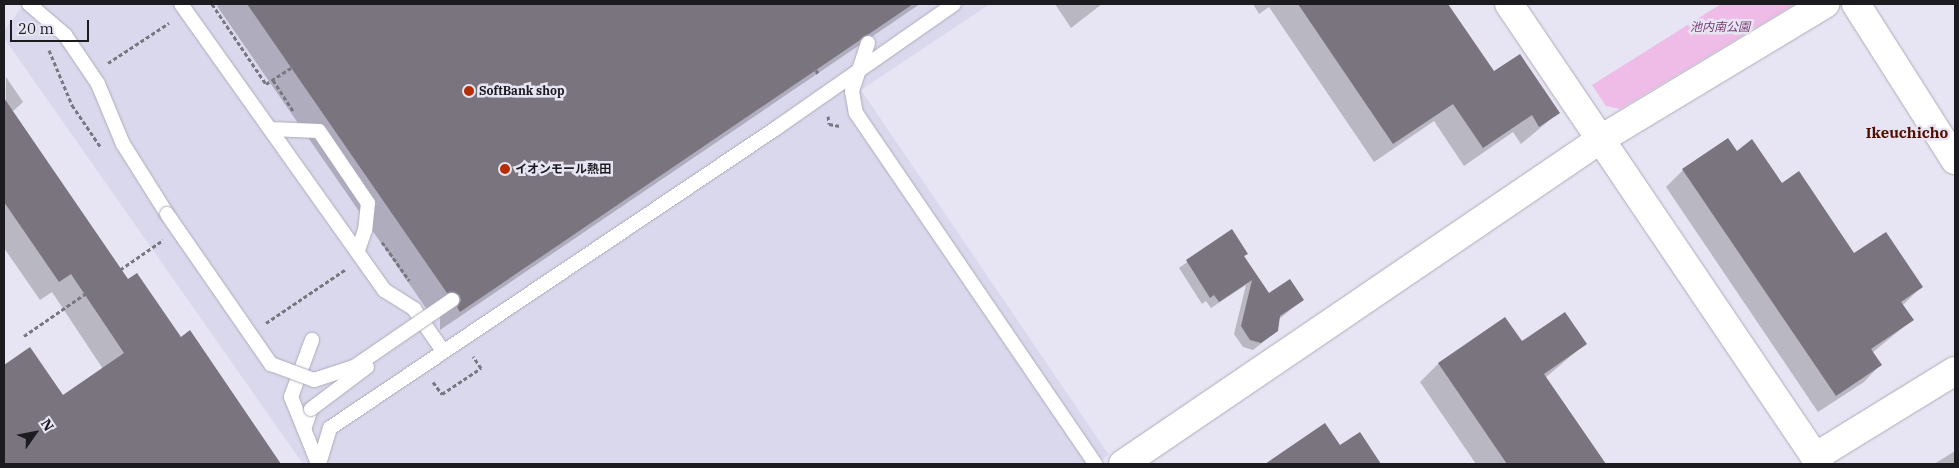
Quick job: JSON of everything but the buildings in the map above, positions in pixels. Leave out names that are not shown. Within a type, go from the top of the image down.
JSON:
[{"type":"street","points":[[1509,4],[1817,461],[1955,372]]},
{"type":"street","points":[[1123,464],[1601,139],[1825,4]]},
{"type":"street","points":[[1856,4],[1955,160]]},
{"type":"lane","points":[[29,4],[65,35],[98,84],[123,144],[167,214],[271,364],[314,380],[354,366],[454,304],[327,394],[311,408],[304,429]]},
{"type":"lane","points":[[318,464],[330,428],[855,74],[954,4]]},
{"type":"lane","points":[[183,8],[339,228],[358,250],[384,290],[414,309],[443,351]]},
{"type":"lane","points":[[868,43],[855,74],[852,91],[856,113],[1095,464]]},
{"type":"lane","points":[[270,129],[319,131],[368,203],[366,230],[358,250]]},
{"type":"lane","points":[[312,340],[291,397],[318,464]]},
{"type":"path","points":[[212,4],[266,84],[291,68]]},
{"type":"path","points":[[102,56],[108,64],[183,8]]},
{"type":"path","points":[[24,336],[163,240]]},
{"type":"shaded area","name":"イオンモール熱田","points":[[24,4],[990,4],[861,90],[1109,455],[1095,464],[303,464],[4,38],[4,31]]},
{"type":"green space","name":"池内南公園","points":[[1721,4],[1795,4],[1620,109],[1606,106],[1592,85]]},
{"type":"place","name":"SoftBank shop","points":[[469,91]]},
{"type":"place","name":"イオンモール熱田","points":[[505,169]]},
{"type":"district","name":"Ikeuchicho","points":[[1907,133]]}]
